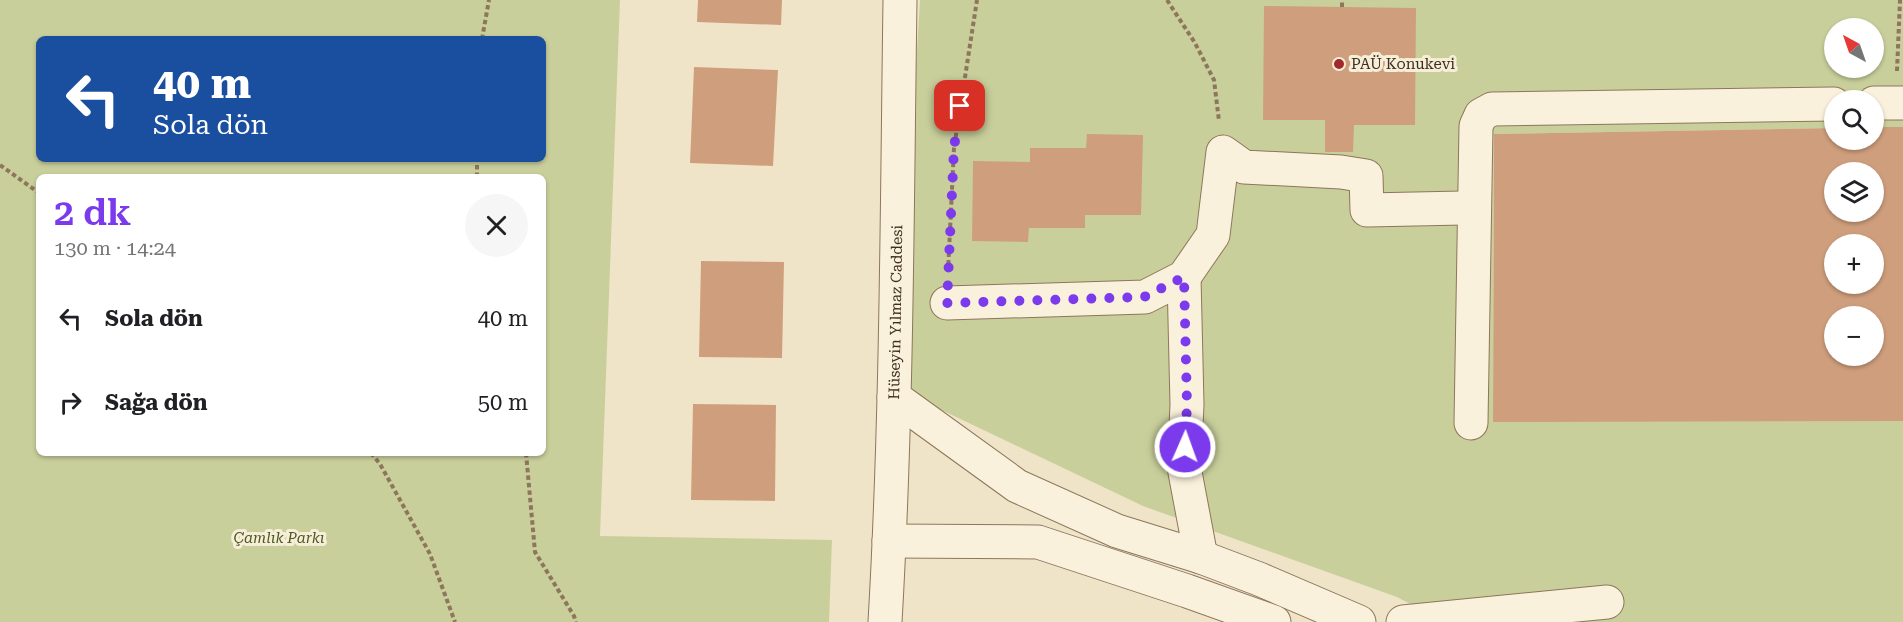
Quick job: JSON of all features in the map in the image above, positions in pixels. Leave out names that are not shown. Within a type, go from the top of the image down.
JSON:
[{"type":"street","name":"Hüseyin Yılmaz Caddesi","points":[[885,622],[894,397],[900,0]]},
{"type":"street","points":[[1884,99],[1900,92]]},
{"type":"street","points":[[1471,423],[1476,126],[1481,115],[1491,108],[1824,104]]},
{"type":"street","points":[[947,303],[1144,297],[1184,277],[1213,235],[1223,152],[1244,167],[1341,172],[1366,176],[1367,210],[1463,208]]},
{"type":"street","points":[[1184,277],[1187,405],[1184,467],[1201,557]]},
{"type":"street","points":[[894,397],[1017,486],[1117,531],[1201,557],[1359,622]]},
{"type":"street","points":[[889,541],[1038,542],[1274,622]]},
{"type":"street","points":[[1403,622],[1607,602]]},
{"type":"path","points":[[483,36],[489,0]]},
{"type":"path","points":[[947,303],[954,148],[976,0]]},
{"type":"path","points":[[1167,0],[1195,43],[1214,80],[1223,152]]},
{"type":"path","points":[[1342,0],[1342,7]]},
{"type":"path","points":[[1900,0],[1900,92]]},
{"type":"path","points":[[0,165],[36,191]]},
{"type":"path","points":[[373,456],[430,554],[455,622]]},
{"type":"path","points":[[526,456],[535,552],[576,622]]},
{"type":"green space","name":"Çamlık Parkı","points":[[0,0],[620,0],[600,536],[832,540],[829,622],[0,622]]},
{"type":"green space","points":[[920,0],[1903,0],[1903,127],[1884,127],[1884,90],[1824,90],[1824,128],[1494,134],[1493,421],[1903,421],[1903,622],[1444,622],[1397,597],[1143,506],[908,394],[911,153]]},
{"type":"building","points":[[698,0],[782,0],[781,25],[697,22]]},
{"type":"building","name":"PAÜ Konukevi","points":[[1264,6],[1416,8],[1415,125],[1354,125],[1353,152],[1325,152],[1325,120],[1263,120]]},
{"type":"building","points":[[694,67],[778,70],[773,166],[690,163]]},
{"type":"building","points":[[1884,127],[1903,127],[1903,421],[1493,422],[1494,134],[1824,128],[1824,150],[1884,150]]},
{"type":"building","points":[[1087,134],[1143,135],[1141,215],[1085,215],[1085,228],[1029,228],[1028,242],[972,241],[973,161],[1030,162],[1030,148],[1086,148]]},
{"type":"building","points":[[701,261],[784,262],[782,358],[699,357]]},
{"type":"building","points":[[693,404],[776,405],[775,501],[691,500]]},
{"type":"place","name":"PAÜ Konukevi","points":[[1339,64]]},
{"type":"route","points":[[960,106],[954,148],[947,303],[1144,297],[1184,277],[1187,405],[1185,447]]}]
